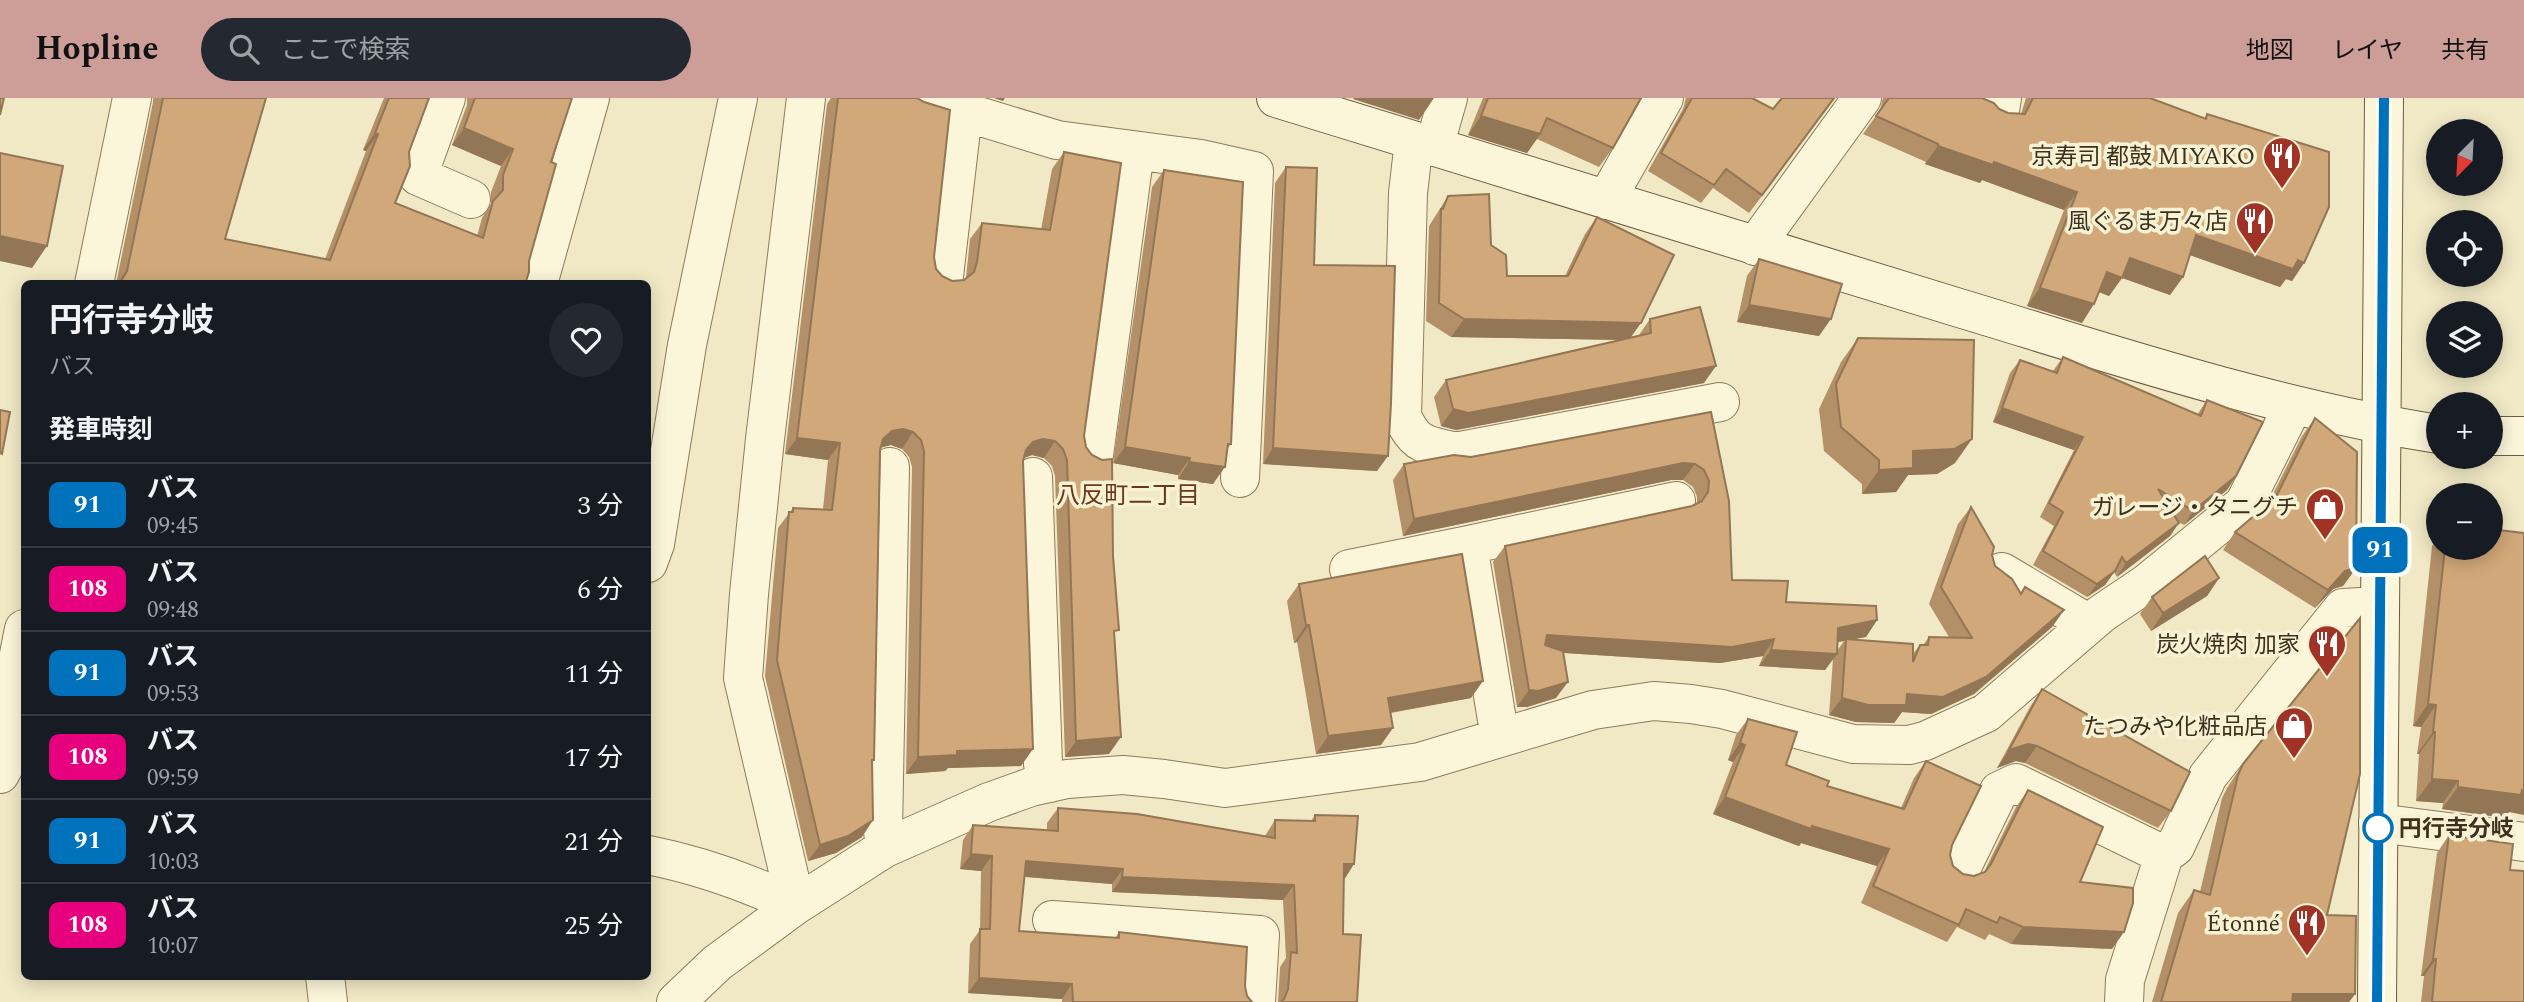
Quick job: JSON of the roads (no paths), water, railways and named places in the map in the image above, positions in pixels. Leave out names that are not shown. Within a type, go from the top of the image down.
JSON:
[{"type":"street","points":[[95,280],[132,98]]},
{"type":"street","points":[[446,98],[418,176],[471,199]]},
{"type":"street","points":[[539,280],[590,98]]},
{"type":"street","points":[[651,555],[655,544],[687,345],[738,98]]},
{"type":"street","points":[[796,905],[743,678],[765,439],[806,98]]},
{"type":"street","points":[[919,98],[1057,140],[1201,159],[1254,171],[1240,478]]},
{"type":"street","points":[[1276,98],[2230,389],[2293,406],[2426,432]]},
{"type":"street","points":[[1448,98],[1424,144],[1408,193],[1402,416],[1409,431],[1423,444],[1455,452],[1720,402]]},
{"type":"street","points":[[1606,200],[1664,98]]},
{"type":"street","points":[[1755,246],[1862,98]]},
{"type":"street","points":[[2377,1002],[2384,98]]},
{"type":"street","points":[[944,276],[963,113]]},
{"type":"street","points":[[1094,455],[1135,150]]},
{"type":"street","points":[[676,1002],[718,963],[796,905],[885,848],[978,807],[1031,787],[1067,779],[1123,775],[1226,788],[1420,762],[1593,710],[1654,701],[1722,709],[1853,744],[1909,746],[1944,734],[1986,713],[2089,624],[2147,583],[2244,504],[2293,406]]},
{"type":"street","points":[[2503,436],[2524,436]]},
{"type":"street","points":[[885,848],[883,817],[890,467]]},
{"type":"street","points":[[1033,478],[1043,764],[1050,783]]},
{"type":"street","points":[[1349,569],[1676,501]]},
{"type":"street","points":[[1468,545],[1500,738]]},
{"type":"street","points":[[2002,572],[2089,624]]},
{"type":"street","points":[[2124,1002],[2125,980],[2164,855],[2175,847],[2208,776],[2343,608],[2379,606]]},
{"type":"street","points":[[0,774],[14,723],[21,657]]},
{"type":"street","points":[[1960,871],[1999,791],[2016,783],[2164,855]]},
{"type":"street","points":[[2378,823],[2524,842]]},
{"type":"street","points":[[651,856],[755,886],[796,905]]},
{"type":"street","points":[[1052,920],[1260,935],[1256,1002]]},
{"type":"street","points":[[325,980],[328,1002]]},
{"type":"place","name":"京寿司 都鼓 MIYAKO","points":[[2282,190]]},
{"type":"place","name":"風ぐるま万々店","points":[[2255,255]]},
{"type":"place","name":"ガレージ・タニグチ","points":[[2325,541]]},
{"type":"place","name":"炭火焼肉 加家","points":[[2327,678]]},
{"type":"place","name":"たつみや化粧品店","points":[[2294,760]]},
{"type":"place","name":"円行寺分岐","points":[[2378,828]]},
{"type":"place","name":"Étonné","points":[[2307,957]]},
{"type":"district","name":"八反町二丁目","points":[[1128,495]]}]
